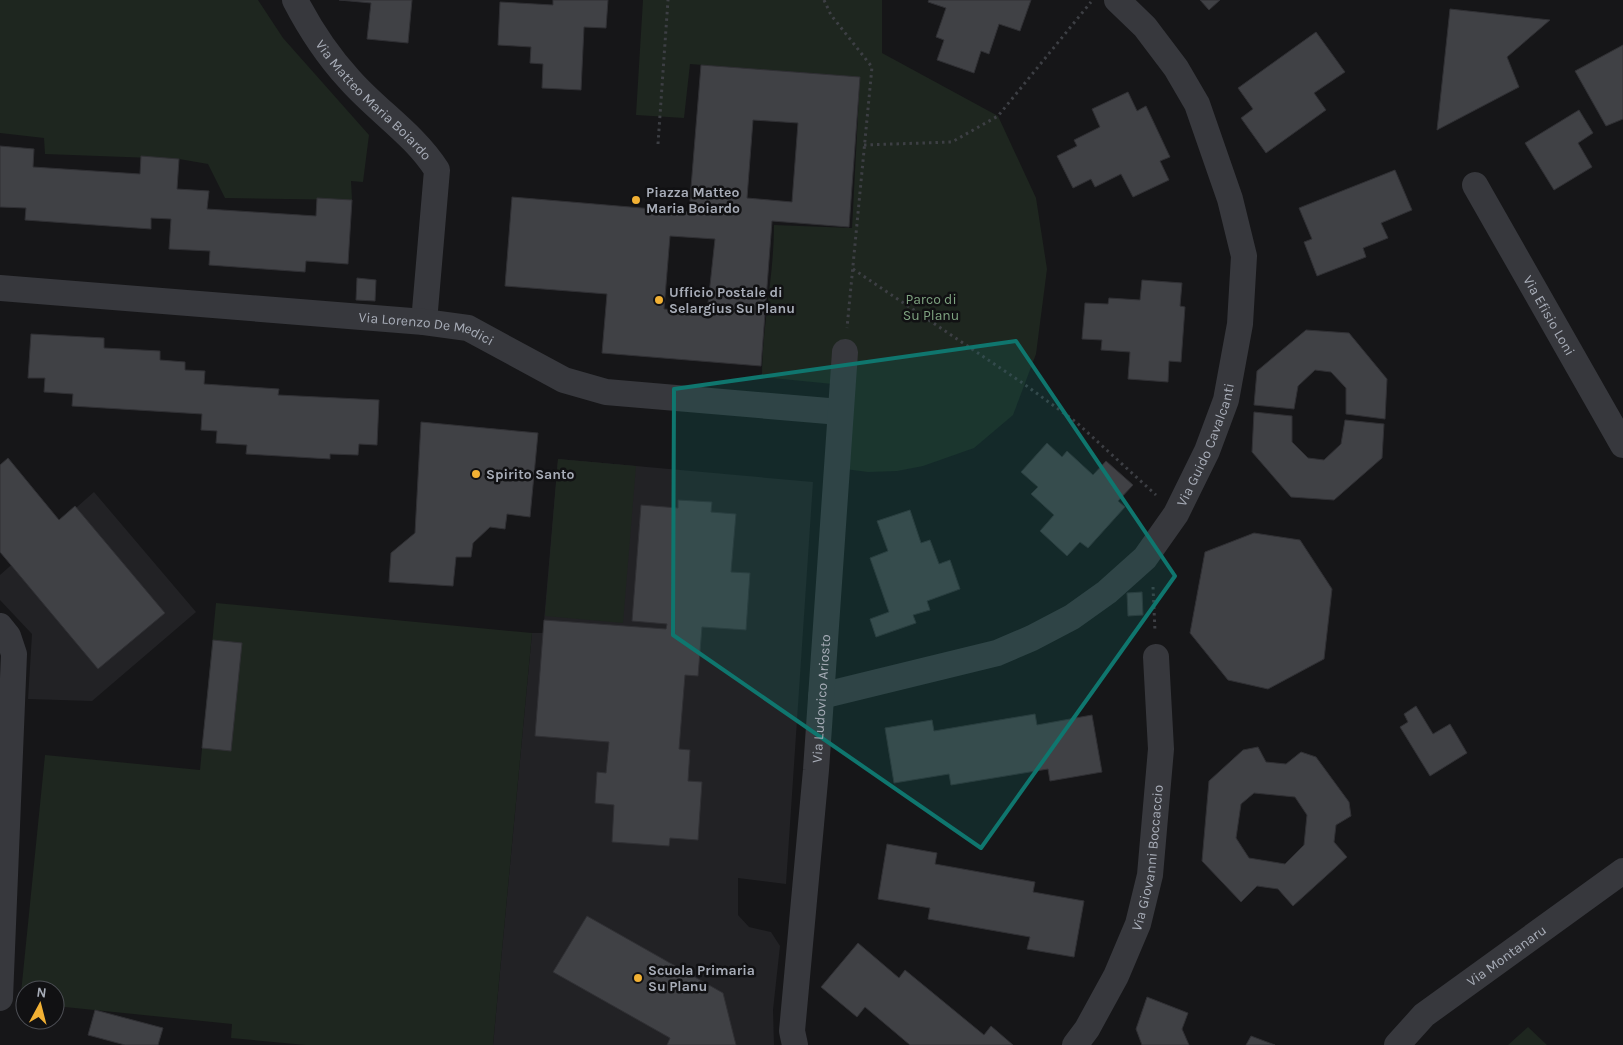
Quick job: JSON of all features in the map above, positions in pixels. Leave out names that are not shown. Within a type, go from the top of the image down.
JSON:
[{"type":"street","name":"Via Matteo Maria Boiardo","points":[[294,0],[314,35],[349,80],[424,150],[436,170],[424,322]]},
{"type":"street","name":"Via Guido Cavalcanti","points":[[821,696],[997,653],[1032,638],[1072,617],[1107,592],[1145,558],[1176,514],[1207,451],[1226,400],[1240,324],[1244,256],[1228,190],[1197,104],[1176,68],[1145,27],[1117,0]]},
{"type":"street","name":"Via Efisio Loni","points":[[1475,185],[1623,445]]},
{"type":"street","name":"Via Lorenzo De Medici","points":[[0,288],[424,322],[468,328],[564,380],[606,392],[840,412]]},
{"type":"street","name":"Via Ludovico Ariosto","points":[[795,1045],[792,1031],[821,696],[845,352]]},
{"type":"street","points":[[0,626],[8,636],[14,654],[6,714],[0,998]]},
{"type":"street","name":"Via Giovanni Boccaccio","points":[[1075,1045],[1087,1029],[1116,976],[1138,924],[1150,875],[1161,749],[1156,657]]},
{"type":"street","name":"Via Montanaru","points":[[1397,1045],[1424,1015],[1623,871]]},
{"type":"path","points":[[658,144],[668,0]]},
{"type":"path","points":[[824,0],[831,15],[872,67],[845,352]]},
{"type":"path","points":[[864,145],[952,142],[998,116],[1094,0]]},
{"type":"path","points":[[853,269],[1024,384],[1076,422],[1176,514]]},
{"type":"path","points":[[1153,548],[1156,657]]},
{"type":"highlighted area","points":[[1016,341],[1175,576],[981,848],[673,635],[674,389]]},
{"type":"shaded area","points":[[558,459],[813,482],[786,884],[738,878],[738,915],[749,927],[771,932],[780,946],[773,1010],[774,1045],[493,1045],[532,633],[543,633]]},
{"type":"shaded area","points":[[94,492],[196,612],[92,701],[28,699],[32,634],[0,600],[0,575]]},
{"type":"green space","points":[[0,0],[258,0],[283,38],[369,135],[363,182],[351,181],[352,200],[225,198],[208,164],[179,159],[45,154],[44,138],[0,133]]},
{"type":"green space","name":"Parco di Su Planu","points":[[643,0],[882,0],[882,53],[998,116],[1036,198],[1047,269],[1036,354],[1013,415],[974,448],[923,466],[897,471],[868,472],[845,469],[853,386],[762,377],[774,225],[852,228],[860,77],[690,64],[684,118],[636,115]]},
{"type":"green space","points":[[558,459],[636,466],[623,623],[545,616]]},
{"type":"green space","points":[[216,603],[532,633],[493,1045],[306,1045],[231,1038],[232,1024],[65,1007],[65,980],[22,980],[45,755],[200,770]]},
{"type":"green space","points":[[1528,1027],[1547,1045],[1508,1045]]},
{"type":"building","points":[[339,0],[412,0],[408,43],[367,39],[371,3]]},
{"type":"building","points":[[553,0],[608,0],[606,28],[584,27],[581,90],[542,88],[543,64],[530,63],[531,47],[498,45],[500,2],[553,5]]},
{"type":"building","points":[[929,0],[1031,0],[1020,31],[999,24],[989,54],[981,51],[974,73],[937,60],[944,40],[936,37],[946,8],[928,2]]},
{"type":"building","points":[[1200,0],[1220,0],[1209,10]]},
{"type":"building","points":[[1450,9],[1550,20],[1507,57],[1519,87],[1437,130]]},
{"type":"building","points":[[1316,32],[1345,72],[1314,93],[1326,110],[1266,153],[1241,118],[1253,109],[1238,88]]},
{"type":"building","points":[[1623,45],[1623,119],[1606,126],[1575,71]]},
{"type":"building","points":[[701,65],[860,77],[849,227],[772,221],[761,366],[602,353],[607,294],[505,286],[512,197],[689,212]],"holes":[[[753,120],[798,123],[792,202],[747,198]],[[670,236],[715,239],[707,313],[664,309]]]},
{"type":"building","points":[[1128,92],[1137,111],[1146,106],[1170,157],[1160,161],[1169,180],[1133,197],[1121,174],[1095,187],[1091,179],[1073,188],[1057,156],[1077,146],[1074,140],[1100,127],[1092,109]]},
{"type":"building","points":[[1579,110],[1593,133],[1578,143],[1592,167],[1554,190],[1525,143]]},
{"type":"building","points":[[0,146],[34,149],[33,167],[140,174],[141,156],[179,159],[177,189],[209,191],[207,209],[316,216],[317,198],[352,200],[348,264],[306,261],[305,272],[209,265],[210,251],[169,249],[171,219],[151,218],[151,229],[25,220],[26,208],[0,207]]},
{"type":"building","points":[[1395,170],[1412,210],[1381,223],[1388,238],[1363,248],[1366,257],[1317,276],[1304,242],[1312,239],[1299,208]]},
{"type":"building","points":[[357,278],[376,280],[375,301],[356,300]]},
{"type":"building","points":[[1142,280],[1182,283],[1180,306],[1185,307],[1181,362],[1169,361],[1168,382],[1128,379],[1130,352],[1101,350],[1102,340],[1082,339],[1085,303],[1108,304],[1109,298],[1140,300]]},
{"type":"building","points":[[1306,330],[1349,333],[1387,379],[1385,419],[1346,414],[1346,388],[1331,372],[1315,370],[1298,386],[1294,409],[1254,405],[1257,371]]},
{"type":"building","points":[[31,334],[104,338],[104,348],[160,351],[160,360],[185,362],[185,370],[205,371],[204,384],[279,389],[278,395],[379,400],[377,445],[359,444],[358,455],[330,454],[330,459],[246,454],[247,445],[216,443],[217,431],[201,430],[202,414],[72,406],[73,394],[44,392],[45,378],[28,378]]},
{"type":"building","points":[[1254,412],[1292,416],[1292,442],[1308,458],[1324,460],[1341,444],[1345,420],[1384,424],[1382,458],[1334,500],[1291,497],[1252,452]]},
{"type":"building","name":"Spirito Santo","points":[[421,422],[538,433],[530,517],[507,514],[505,529],[490,527],[473,543],[471,557],[456,557],[453,586],[389,582],[391,553],[415,533]]},
{"type":"building","points":[[1047,443],[1062,457],[1067,451],[1093,475],[1106,461],[1133,485],[1118,501],[1125,507],[1088,548],[1080,542],[1067,556],[1040,531],[1054,515],[1031,494],[1038,487],[1021,472]]},
{"type":"building","points":[[8,458],[59,520],[75,506],[165,613],[98,669],[0,552],[0,465]]},
{"type":"building","points":[[678,500],[712,502],[711,512],[736,514],[731,572],[750,573],[746,630],[702,627],[698,676],[685,675],[679,749],[690,750],[688,781],[702,782],[698,840],[670,838],[669,846],[612,842],[614,805],[595,803],[597,772],[606,773],[609,742],[535,736],[544,620],[666,629],[667,624],[632,621],[641,505],[678,508]]},
{"type":"building","points":[[910,510],[921,543],[930,540],[939,564],[950,560],[960,589],[927,601],[930,610],[913,615],[916,623],[876,637],[870,619],[889,612],[870,558],[888,551],[877,521]]},
{"type":"building","points":[[1254,533],[1300,540],[1332,589],[1324,659],[1268,689],[1228,680],[1190,633],[1205,552]]},
{"type":"building","points":[[1142,592],[1143,615],[1128,616],[1127,593]]},
{"type":"building","points":[[213,640],[242,643],[231,751],[202,748]]},
{"type":"building","points":[[1416,706],[1433,734],[1450,724],[1467,753],[1430,776],[1400,727],[1408,722],[1404,714]]},
{"type":"building","points":[[1035,714],[1037,725],[1092,715],[1102,772],[1050,781],[1048,769],[951,785],[949,774],[894,783],[885,728],[932,720],[934,731]]},
{"type":"building","points":[[1258,747],[1266,762],[1286,764],[1301,752],[1316,757],[1349,802],[1351,816],[1336,825],[1334,842],[1347,857],[1293,906],[1278,889],[1257,886],[1241,902],[1202,861],[1209,781],[1243,750]],"holes":[[[1254,793],[1295,797],[1307,815],[1304,845],[1285,864],[1249,858],[1236,838],[1241,804]]]},
{"type":"building","points":[[887,844],[937,853],[935,864],[1035,882],[1033,892],[1084,901],[1074,957],[1027,949],[1030,937],[928,919],[930,908],[878,899]]},
{"type":"building","points":[[587,916],[723,993],[736,1045],[667,1045],[670,1038],[553,972]]},
{"type":"building","points":[[858,943],[899,978],[905,970],[984,1035],[991,1026],[1013,1045],[910,1045],[865,1007],[857,1017],[821,987]]},
{"type":"building","points":[[1147,997],[1188,1013],[1182,1029],[1189,1045],[1142,1045],[1136,1029]]},
{"type":"building","points":[[95,1010],[163,1028],[158,1045],[125,1045],[88,1035]]},
{"type":"building","points":[[1251,1036],[1275,1045],[1246,1045]]},
{"type":"place","name":"Piazza Matteo Maria Boiardo","points":[[636,200]]},
{"type":"place","name":"Ufficio Postale di Selargius Su Planu","points":[[659,300]]},
{"type":"place","name":"Spirito Santo","points":[[476,474]]},
{"type":"place","name":"Scuola Primaria Su Planu","points":[[638,978]]}]
